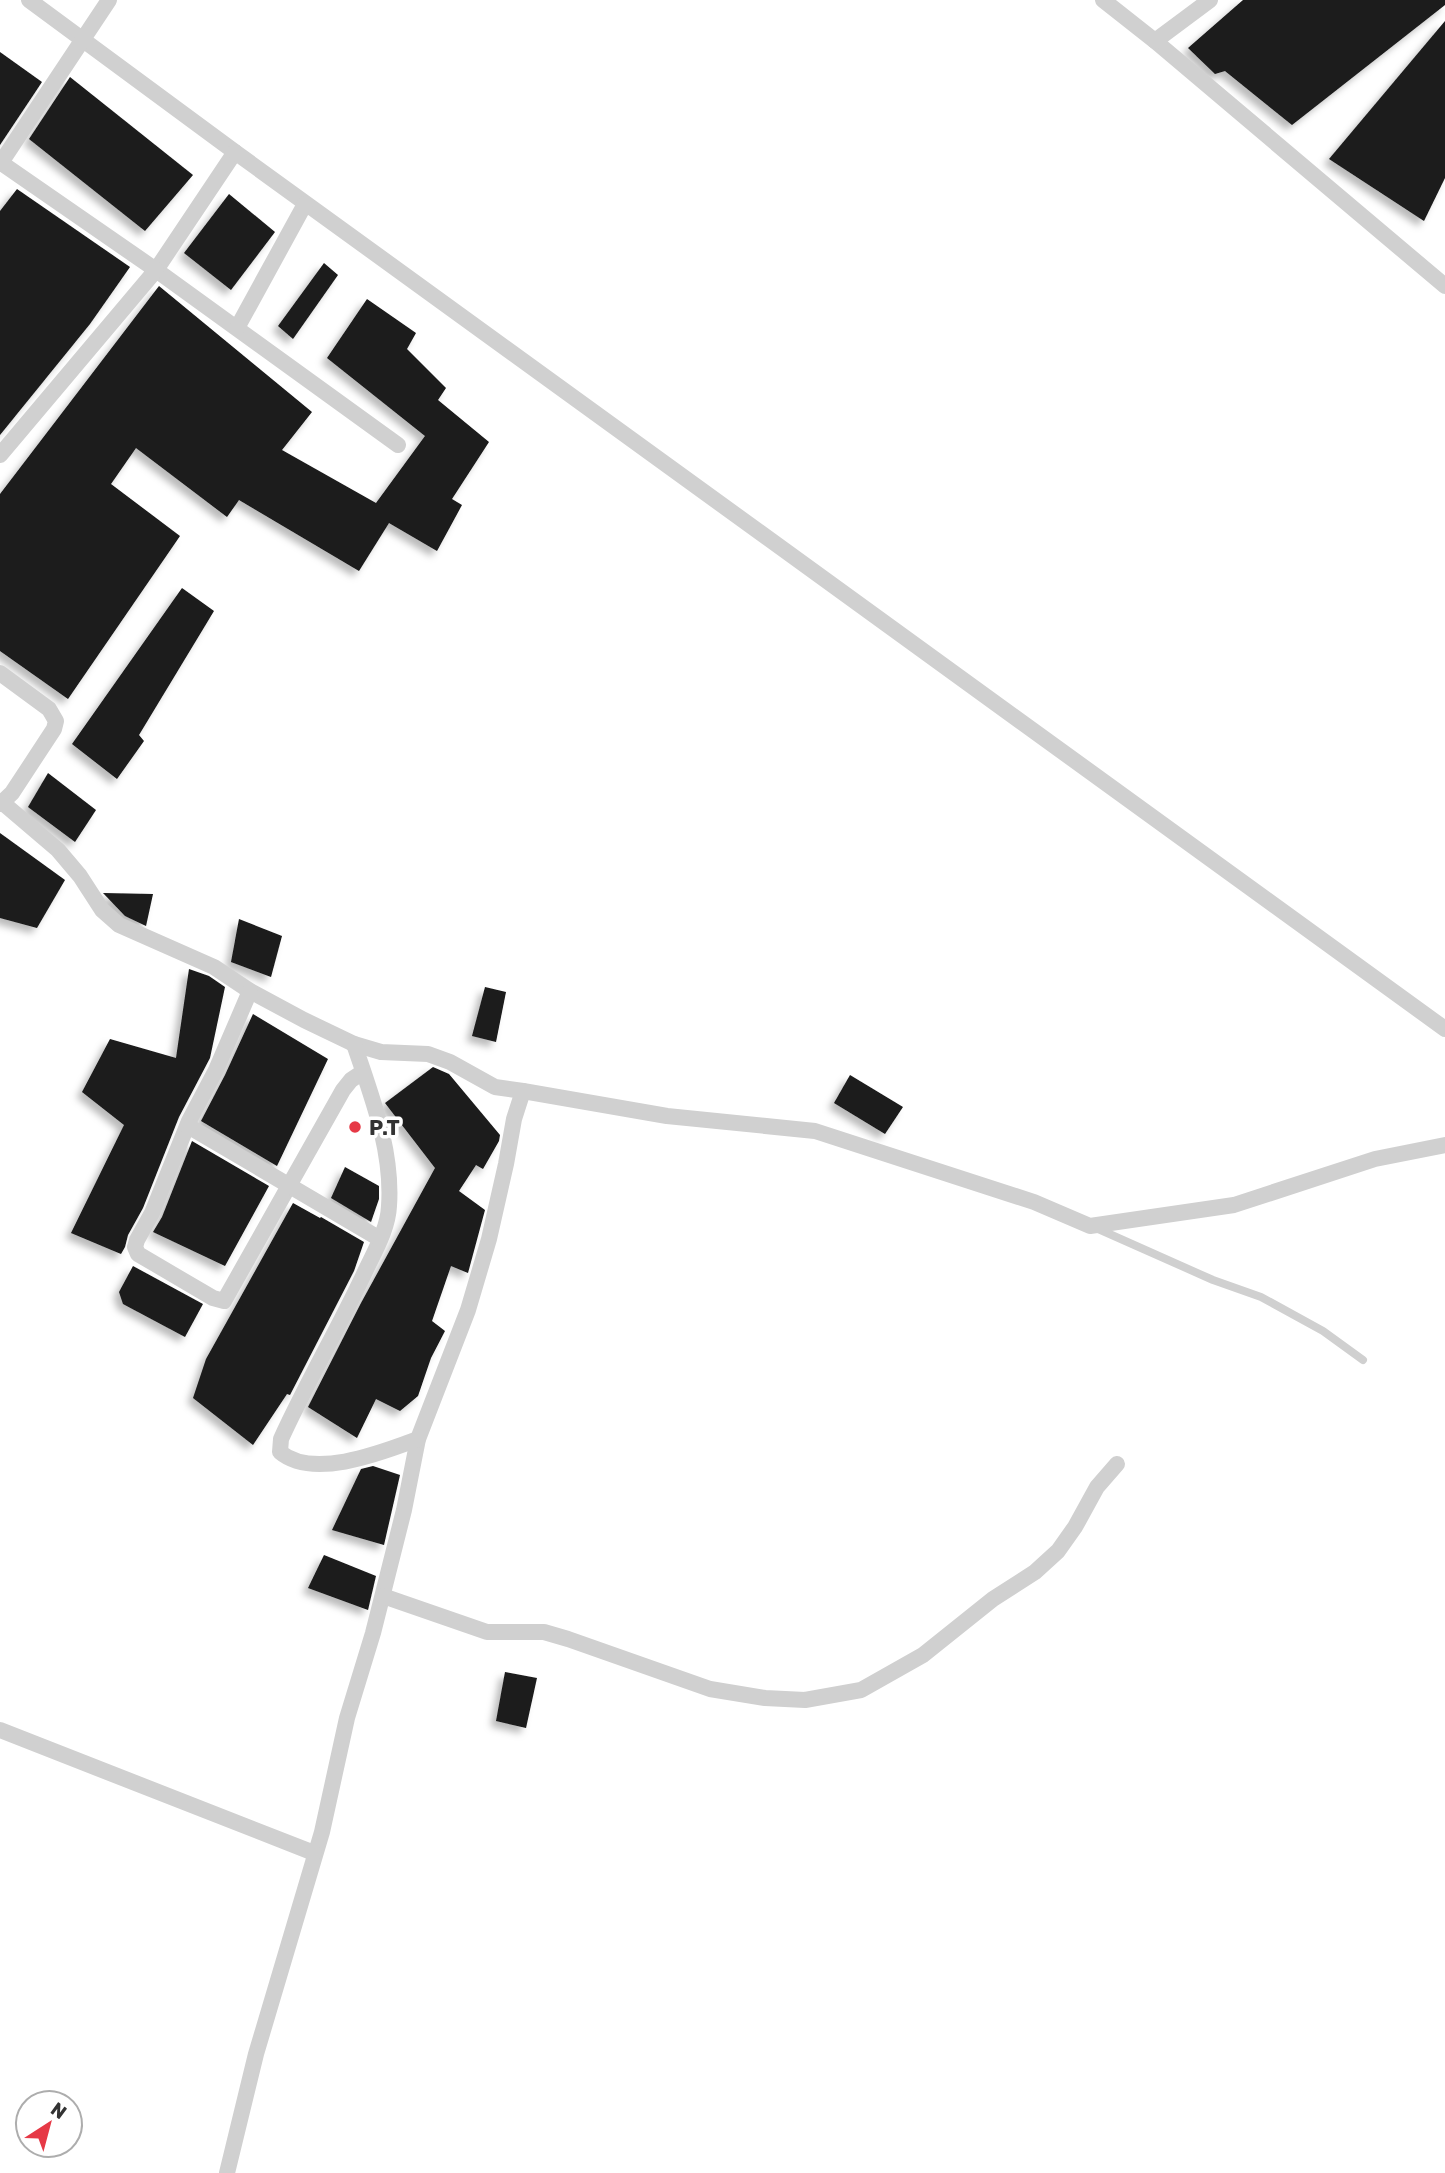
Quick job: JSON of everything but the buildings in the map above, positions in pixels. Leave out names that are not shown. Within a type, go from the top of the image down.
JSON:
[{"type":"street","points":[[29,0],[305,204],[1445,1029]]},
{"type":"street","points":[[109,0],[0,162],[156,270],[398,445]]},
{"type":"street","points":[[1103,0],[1445,286]]},
{"type":"street","points":[[1155,41],[1210,0]]},
{"type":"street","points":[[0,455],[156,270],[235,152]]},
{"type":"street","points":[[237,328],[305,204]]},
{"type":"street","points":[[0,673],[49,709],[56,721],[54,729],[12,793],[1,804],[58,850],[80,876],[102,910],[119,925],[214,967],[250,991],[354,1044],[381,1052],[428,1054],[450,1062],[495,1087],[667,1116],[815,1131],[1034,1202],[1090,1226],[1234,1205],[1375,1160],[1445,1145]]},
{"type":"street","points":[[250,991],[188,1126],[152,1213],[137,1240],[135,1247],[138,1254],[213,1298],[224,1301],[343,1090],[363,1072]]},
{"type":"street","points":[[354,1044],[371,1093],[387,1163],[387,1219],[380,1239],[290,1419],[281,1439],[280,1452],[299,1462],[344,1462],[371,1457],[418,1439]]},
{"type":"street","points":[[227,2173],[256,2054],[322,1832],[347,1718],[383,1596],[418,1439],[468,1310],[489,1239],[514,1119],[523,1091]]},
{"type":"street","points":[[188,1126],[380,1239]]},
{"type":"street","points":[[383,1596],[487,1632],[544,1632],[710,1689],[765,1698],[805,1700],[861,1690],[923,1655],[993,1599],[1035,1572],[1058,1551],[1097,1487],[1117,1464]]},
{"type":"street","points":[[0,1730],[314,1853]]},
{"type":"lane","points":[[1090,1226],[1213,1280],[1261,1297],[1323,1331],[1363,1360]]},
{"type":"place","name":"P.T","points":[[355,1127]]}]
